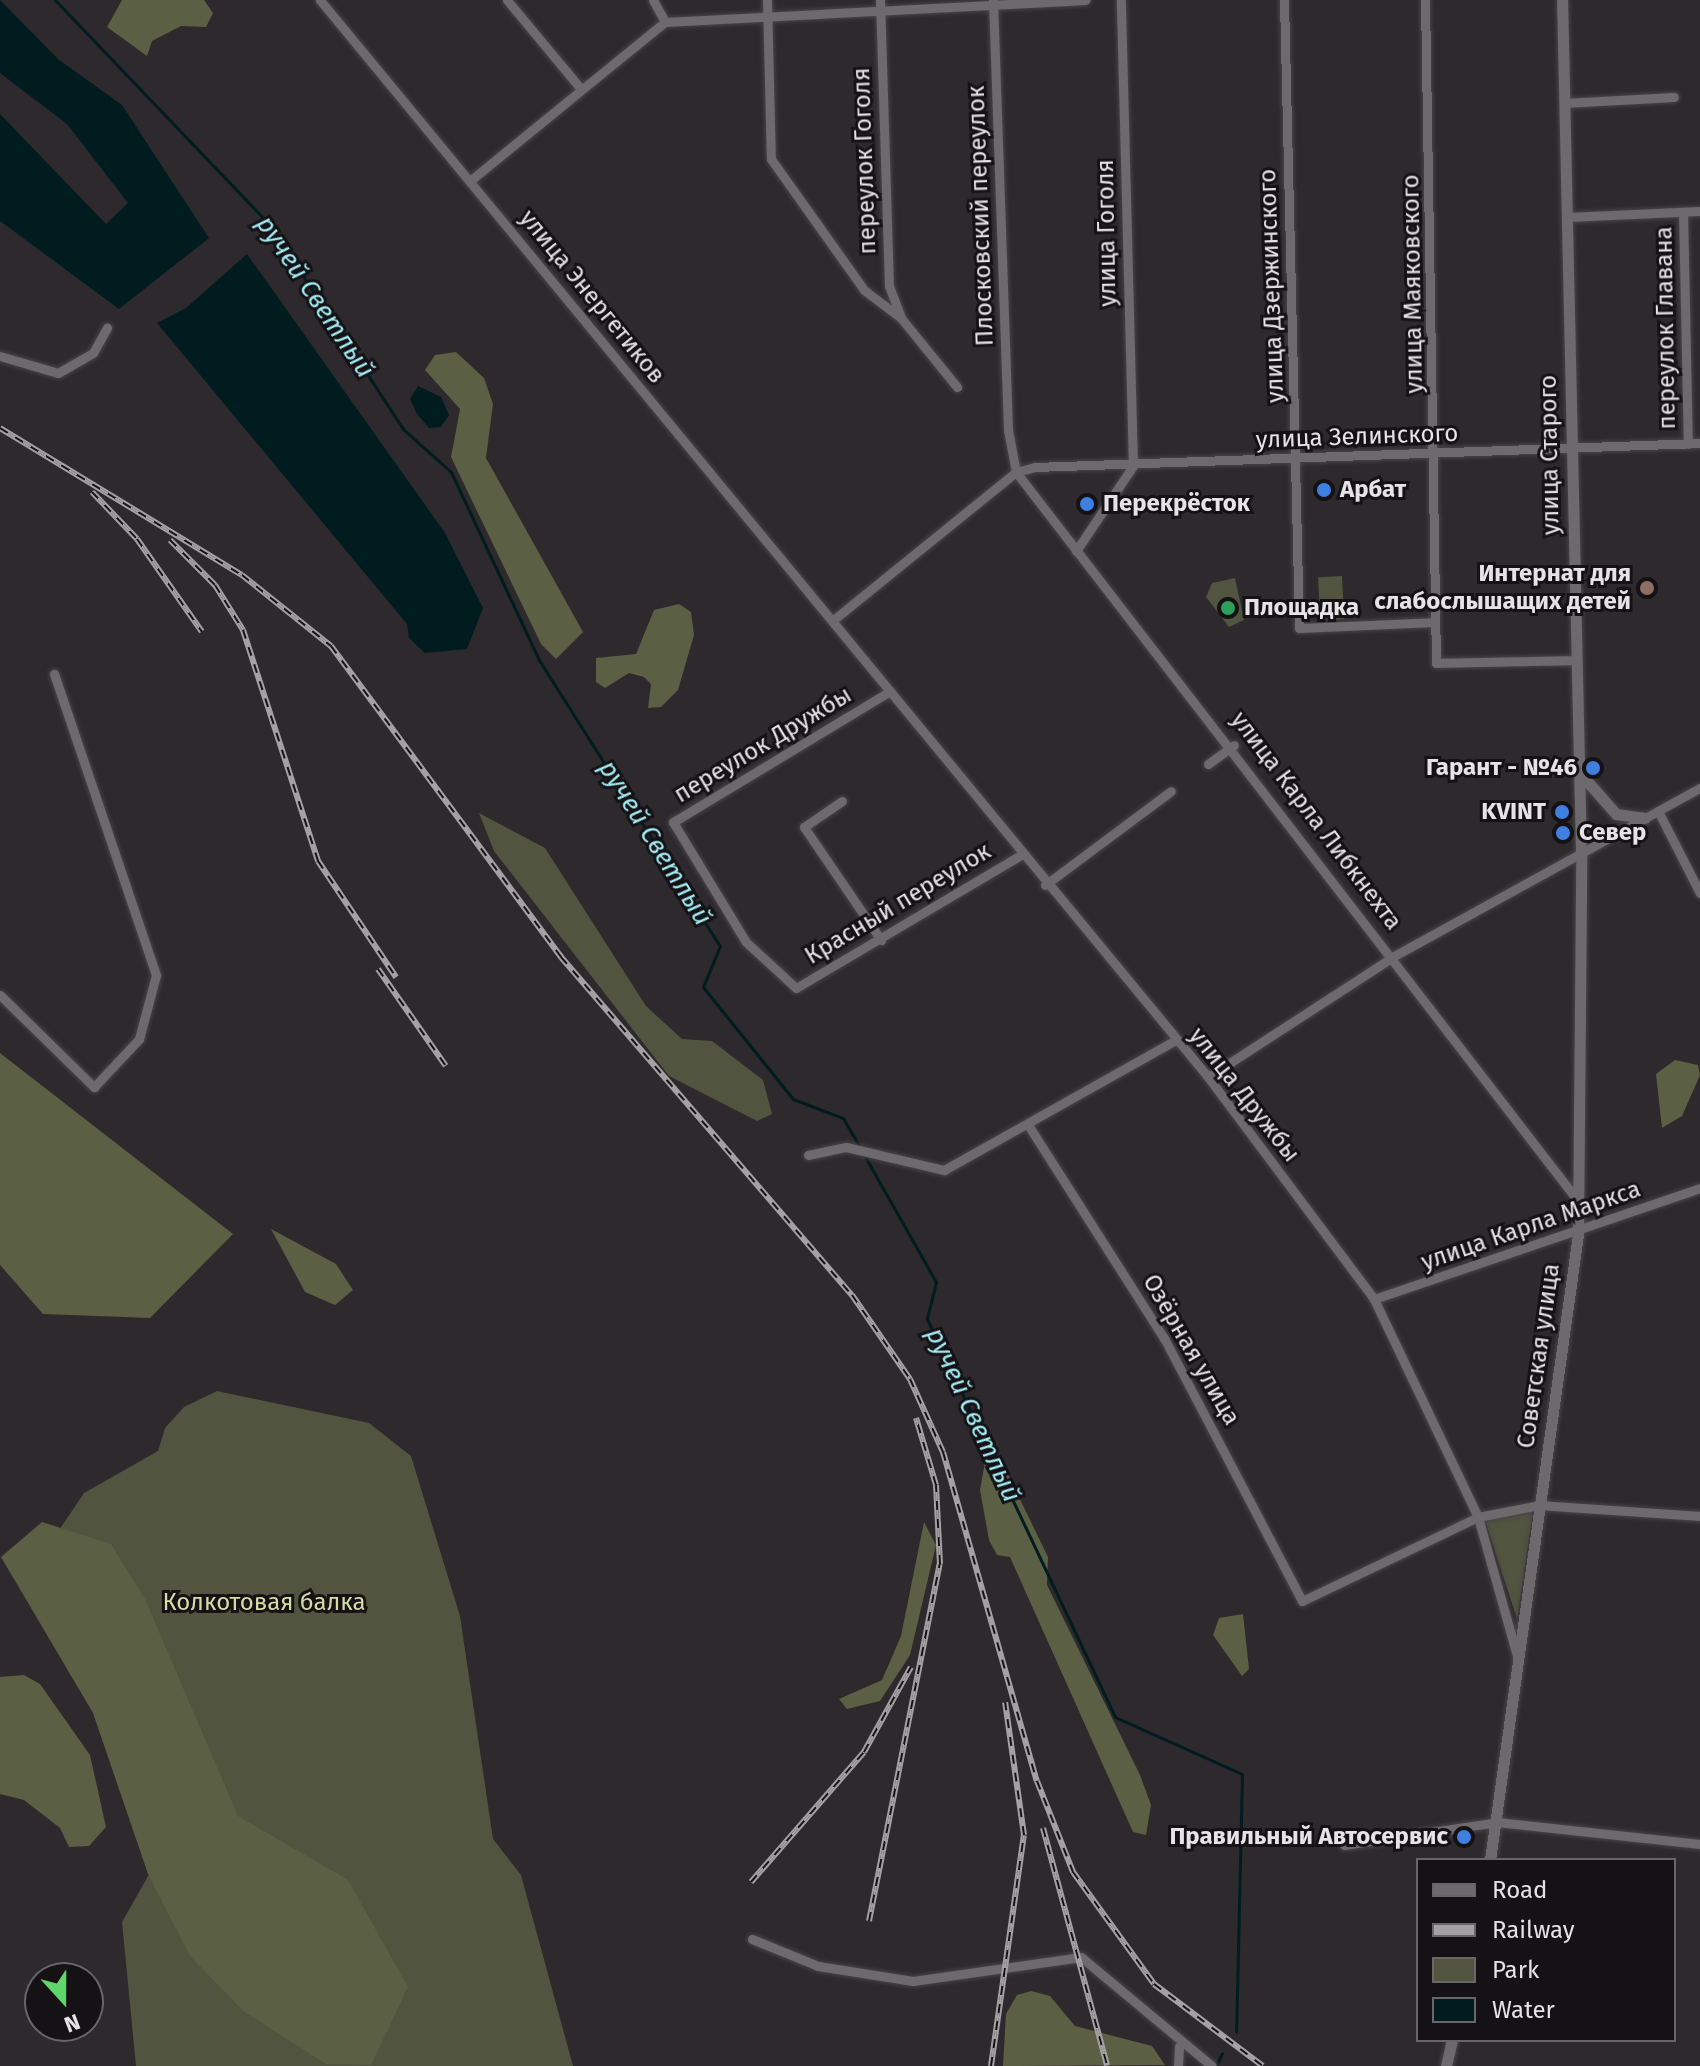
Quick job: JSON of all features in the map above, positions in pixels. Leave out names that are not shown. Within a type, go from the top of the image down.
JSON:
[{"type":"street","name":"улица Энергетиков","points":[[320,0],[832,621]]},
{"type":"street","points":[[507,0],[580,88]]},
{"type":"street","points":[[653,0],[665,22]]},
{"type":"street","points":[[767,0],[771,159],[864,290],[901,318],[957,387]]},
{"type":"street","points":[[471,180],[580,88],[665,22],[880,4],[1085,0]]},
{"type":"street","name":"улица Гоголя","points":[[1121,0],[1133,466]]},
{"type":"street","name":"улица Дзержинского","points":[[1284,0],[1299,628],[1435,622]]},
{"type":"street","name":"улица Маяковского","points":[[1425,0],[1437,454],[1436,663],[1576,660]]},
{"type":"street","name":"улица Старого","points":[[1562,0],[1581,854]]},
{"type":"street","name":"Плосковский переулок","points":[[993,2],[1008,430],[1016,472]]},
{"type":"street","name":"переулок Гоголя","points":[[880,4],[889,286],[901,318]]},
{"type":"street","points":[[1564,103],[1674,97]]},
{"type":"street","points":[[1567,217],[1700,211]]},
{"type":"street","name":"переулок Главана","points":[[1683,212],[1688,444]]},
{"type":"street","points":[[0,356],[58,373],[93,353],[107,328]]},
{"type":"street","name":"улица Зелинского","points":[[1016,472],[1700,443]]},
{"type":"street","points":[[1076,551],[1133,466]]},
{"type":"street","points":[[832,621],[1016,472]]},
{"type":"street","name":"улица Карла Либкнехта","points":[[1016,472],[1076,551],[1234,745],[1578,1201]]},
{"type":"street","name":"улица Дружбы","points":[[832,621],[887,693],[1045,885],[1208,1077],[1374,1299],[1478,1517],[1517,1656]]},
{"type":"street","points":[[0,995],[94,1087],[139,1039],[156,975],[54,674]]},
{"type":"street","name":"переулок Дружбы","points":[[796,988],[746,942],[673,822],[887,693]]},
{"type":"street","points":[[1208,764],[1234,745]]},
{"type":"street","points":[[1579,772],[1616,814],[1645,818]]},
{"type":"street","points":[[1208,1077],[1394,956],[1700,788]]},
{"type":"street","points":[[1045,885],[1171,791]]},
{"type":"street","points":[[842,801],[804,827],[881,940]]},
{"type":"street","points":[[1658,811],[1700,893]]},
{"type":"street","name":"Советская улица","points":[[1490,1858],[1578,1235],[1581,854]]},
{"type":"street","name":"Красный переулок","points":[[796,988],[1021,855]]},
{"type":"street","points":[[808,1155],[853,1148],[944,1170],[1030,1128],[1176,1040]]},
{"type":"street","name":"Озёрная улица","points":[[1030,1128],[1164,1338],[1302,1601],[1478,1517]]},
{"type":"street","name":"улица Карла Маркса","points":[[1374,1299],[1578,1235],[1700,1188]]},
{"type":"street","points":[[1478,1517],[1539,1505],[1700,1516]]},
{"type":"street","points":[[1344,1845],[1497,1822],[1700,1844]]},
{"type":"street","points":[[752,1939],[818,1966],[913,1981],[1081,1957],[1109,1972],[1179,2046],[1212,2066]]},
{"type":"street","points":[[1446,2066],[1452,2042]]},
{"type":"street","points":[[1178,2066],[1179,2046]]},
{"type":"green space","points":[[122,0],[204,0],[213,13],[206,27],[181,26],[152,41],[147,56],[107,27]]},
{"type":"green space","points":[[456,352],[484,378],[493,404],[486,458],[583,632],[556,659],[541,644],[451,457],[460,409],[425,370],[435,355]]},
{"type":"green space","points":[[1342,576],[1344,619],[1320,620],[1318,577]]},
{"type":"green space","name":"Площадка","points":[[1235,578],[1244,620],[1229,627],[1206,597],[1212,583]]},
{"type":"green space","points":[[679,604],[691,612],[694,635],[678,690],[661,707],[648,708],[651,684],[644,677],[629,673],[605,688],[596,682],[596,658],[636,654],[654,610]]},
{"type":"green space","points":[[479,813],[545,848],[646,1006],[682,1039],[712,1041],[763,1080],[772,1114],[757,1121],[669,1076],[494,851]]},
{"type":"green space","points":[[0,1053],[233,1234],[150,1318],[43,1314],[0,1265]]},
{"type":"green space","points":[[1675,1060],[1698,1065],[1700,1075],[1682,1116],[1662,1128],[1656,1074]]},
{"type":"green space","points":[[271,1229],[336,1264],[353,1290],[335,1305],[305,1292]]},
{"type":"green space","name":"Колкотовая балка","points":[[217,1391],[369,1423],[411,1456],[460,1616],[493,1839],[521,1875],[573,2066],[136,2066],[122,1922],[168,1841],[41,1557],[84,1493],[158,1451],[165,1428],[184,1407]]},
{"type":"green space","points":[[999,1456],[1048,1557],[1047,1585],[1140,1775],[1151,1805],[1146,1835],[1133,1832],[1010,1557],[997,1555],[989,1540],[980,1490],[985,1462]]},
{"type":"green space","points":[[1533,1511],[1517,1619],[1485,1520]]},
{"type":"green space","points":[[42,1522],[111,1544],[145,1599],[238,1816],[348,1880],[408,1987],[371,2065],[326,2064],[243,2011],[190,1956],[148,1874],[93,1713],[1,1557]]},
{"type":"green space","points":[[924,1522],[936,1545],[910,1655],[880,1701],[847,1709],[839,1699],[882,1680],[901,1636]]},
{"type":"green space","points":[[1243,1614],[1249,1669],[1242,1676],[1213,1635],[1219,1618]]},
{"type":"green space","points":[[24,1675],[40,1684],[90,1755],[106,1827],[89,1846],[69,1847],[60,1828],[24,1800],[0,1794],[0,1677]]},
{"type":"green space","points":[[1031,1991],[1050,1996],[1075,2026],[1152,2046],[1165,2065],[1003,2066],[1006,2014],[1017,1995]]},
{"type":"water","points":[[0,0],[58,59],[122,105],[209,238],[119,309],[0,221],[0,114],[106,224],[128,203],[67,124],[0,73]]},
{"type":"water","points":[[247,254],[445,533],[483,608],[467,649],[425,653],[409,638],[407,624],[157,323],[186,308]]},
{"type":"water","points":[[418,386],[441,397],[449,415],[441,427],[429,428],[417,414],[410,399]]},
{"type":"waterway","name":"ручей Светлый","points":[[55,0],[269,224],[403,429],[451,472],[539,660],[720,946],[703,987],[793,1099],[843,1118],[859,1146]]},
{"type":"waterway","name":"ручей Светлый","points":[[863,1153],[936,1282],[927,1319],[1115,1717],[1242,1774],[1236,2032]]},
{"type":"waterway","name":"ручей Светлый","points":[[1216,2066],[1222,2053]]},
{"type":"railway","points":[[0,428],[242,575],[331,646],[561,957],[852,1295],[910,1379],[943,1452],[1037,1781],[1073,1872],[1154,1984],[1263,2066]]},
{"type":"railway","points":[[92,492],[137,539],[202,632]]},
{"type":"railway","points":[[170,540],[215,585],[243,630],[318,861],[396,977]]},
{"type":"railway","points":[[378,969],[446,1066]]},
{"type":"railway","points":[[869,1921],[940,1564],[936,1485],[916,1418]]},
{"type":"railway","points":[[751,1882],[864,1752],[911,1667]]},
{"type":"railway","points":[[991,2066],[1024,1835],[1005,1702]]},
{"type":"railway","points":[[1043,1828],[1107,2066]]},
{"type":"place","name":"Арбат","points":[[1324,490]]},
{"type":"place","name":"Перекрёсток","points":[[1087,504]]},
{"type":"place","name":"Интернат для слабослышащих детей","points":[[1647,588]]},
{"type":"place","name":"Площадка","points":[[1228,608]]},
{"type":"place","name":"Гарант - №46","points":[[1593,768]]},
{"type":"place","name":"KVINT","points":[[1562,812]]},
{"type":"place","name":"Север","points":[[1563,833]]},
{"type":"place","name":"Правильный Автосервис","points":[[1464,1837]]}]
